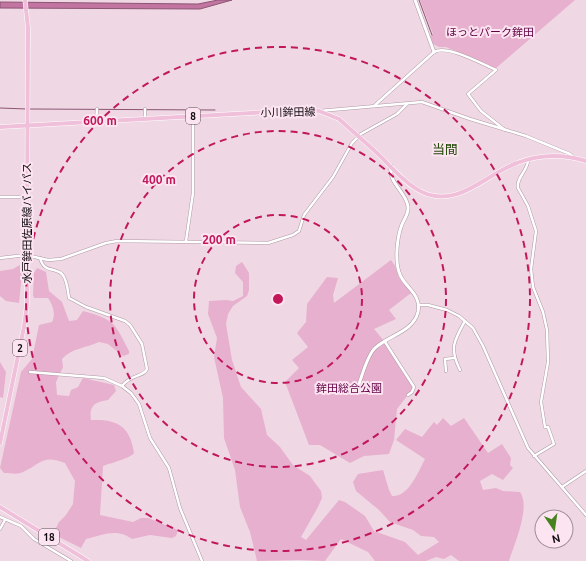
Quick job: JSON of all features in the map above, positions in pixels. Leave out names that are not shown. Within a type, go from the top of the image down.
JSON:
[{"type":"main road","name":"水戸鉾田佐原線バイパス","points":[[0,443],[24,327],[27,304],[28,15],[25,0]]},
{"type":"main road","name":"小川鉾田線","points":[[0,127],[304,110],[319,111],[339,119],[421,191],[445,196],[467,191],[511,166],[528,160],[550,156],[576,158],[586,161]]},
{"type":"main road","name":"18","points":[[0,507],[88,561]]},
{"type":"street","points":[[415,0],[434,52]]},
{"type":"street","points":[[374,106],[434,52],[438,50],[449,50],[496,70],[468,94],[481,111],[505,130]]},
{"type":"street","points":[[319,111],[419,102],[428,103],[470,120],[505,130],[570,154],[576,158]]},
{"type":"street","points":[[0,258],[26,255],[53,260],[61,259],[106,243],[117,241],[268,243],[293,235],[299,231],[304,214],[333,177],[356,138],[397,114],[407,104]]},
{"type":"street","points":[[96,122],[97,110]]},
{"type":"street","points":[[145,110],[145,119]]},
{"type":"street","points":[[186,241],[193,193],[193,116]]},
{"type":"street","points":[[528,160],[527,167],[517,183],[518,188],[532,215],[536,231],[531,264],[532,282],[545,319],[549,354],[541,408],[546,426],[548,427],[554,444],[534,456]]},
{"type":"street","points":[[358,384],[374,349],[413,322],[419,305],[416,295],[399,271],[399,237],[408,208],[406,199],[394,183],[391,173],[392,166]]},
{"type":"street","points":[[0,197],[27,197]]},
{"type":"street","points":[[40,258],[41,263],[48,270],[61,273],[69,298],[86,307],[124,321],[133,329],[142,344],[147,369],[144,374],[128,379],[122,386]]},
{"type":"street","points":[[419,305],[442,308],[456,314],[465,321],[477,335],[524,440],[534,456],[586,515]]},
{"type":"street","points":[[460,370],[454,358],[454,344],[465,321]]},
{"type":"street","points":[[385,342],[414,387],[412,392],[408,395]]},
{"type":"street","points":[[446,371],[445,360],[454,358]]},
{"type":"street","points":[[30,372],[104,378],[122,386],[136,399],[150,438],[170,468],[180,508],[202,561]]},
{"type":"street","points":[[562,487],[586,471]]},
{"type":"street","points":[[0,517],[19,525],[34,539],[71,561]]},
{"type":"street","points":[[0,529],[5,520]]},
{"type":"street","points":[[19,525],[22,520]]},
{"type":"green space","name":"ほっとパーク鉾田","points":[[420,0],[575,0],[495,69],[446,47],[439,47],[433,44],[430,36],[433,34]]},
{"type":"green space","name":"鉾田総合公園","points":[[391,260],[395,266],[399,278],[411,293],[389,310],[396,319],[374,329],[385,342],[414,387],[397,409],[394,440],[389,454],[364,456],[350,463],[320,445],[309,445],[285,382],[299,368],[292,360],[308,347],[297,333],[306,322],[307,304],[327,277],[338,278],[333,295],[334,303]]},
{"type":"green space","points":[[242,262],[249,273],[249,290],[247,296],[233,306],[228,314],[226,324],[232,360],[241,387],[261,409],[267,435],[280,447],[293,465],[310,476],[321,491],[322,498],[301,537],[306,540],[339,500],[345,502],[365,516],[374,531],[405,542],[418,555],[439,542],[434,537],[421,536],[413,530],[390,522],[379,510],[356,491],[353,482],[358,474],[383,470],[392,496],[398,495],[412,483],[425,459],[396,440],[405,429],[422,437],[434,422],[437,425],[443,418],[451,426],[464,418],[488,453],[502,444],[511,458],[510,465],[513,468],[503,480],[492,474],[480,481],[483,490],[496,488],[503,491],[520,492],[523,499],[523,516],[509,561],[459,561],[451,555],[444,559],[436,557],[426,561],[375,561],[368,552],[341,539],[325,561],[257,561],[250,532],[240,507],[235,470],[224,438],[223,398],[214,357],[217,338],[208,314],[209,301],[233,301],[243,296],[243,282],[235,273],[236,266]]},
{"type":"green space","points":[[23,263],[19,303],[6,301],[0,296],[0,271],[13,269]]},
{"type":"green space","points":[[37,268],[46,272],[49,291],[62,302],[69,321],[77,320],[83,311],[108,320],[116,328],[129,351],[129,354],[123,356],[108,344],[99,342],[75,350],[62,359],[63,367],[56,382],[57,395],[69,396],[71,390],[78,387],[83,378],[114,385],[116,391],[108,400],[99,402],[92,408],[91,420],[108,421],[120,426],[129,436],[134,453],[125,459],[103,466],[100,515],[133,522],[141,518],[148,518],[178,530],[176,536],[172,538],[150,535],[132,539],[121,534],[110,533],[86,539],[81,548],[53,534],[59,522],[66,515],[73,504],[75,481],[65,463],[51,459],[46,460],[21,473],[16,474],[4,473],[0,468],[21,372],[32,359],[39,325],[52,322],[54,316],[53,307],[48,298],[34,298],[34,273]]},
{"type":"green space","points":[[0,362],[6,372],[3,398],[0,397]]},
{"type":"shaded area","points":[[218,0],[232,0],[200,9],[0,8],[0,2],[198,4]]},
{"type":"waterway","points":[[419,0],[432,35]]},
{"type":"waterway","points":[[0,108],[26,109]]},
{"type":"waterway","points":[[29,109],[215,110]]},
{"type":"district","name":"当間","points":[[445,149]]}]
